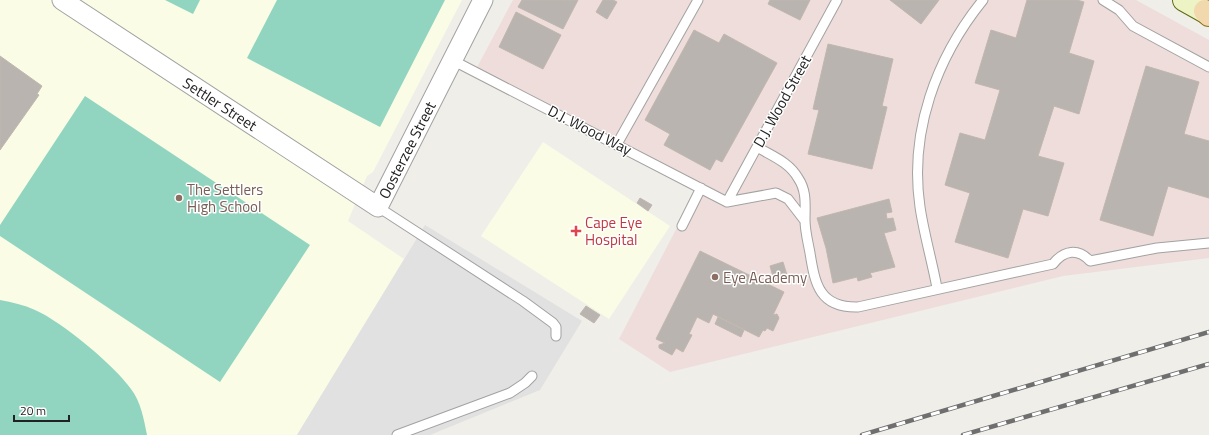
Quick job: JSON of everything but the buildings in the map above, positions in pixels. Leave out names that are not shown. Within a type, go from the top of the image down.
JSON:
[{"type":"main road","points":[[1184,0],[1208,13]]},
{"type":"street","name":"Settler Street","points":[[62,0],[378,207]]},
{"type":"street","name":"Oosterzee Street","points":[[378,207],[483,0]]},
{"type":"lane","points":[[617,144],[698,0]]},
{"type":"lane","name":"D.J. Wood Street","points":[[727,202],[837,0]]},
{"type":"lane","points":[[937,288],[920,207],[918,163],[920,141],[929,98],[939,69],[956,36],[983,0]]},
{"type":"lane","points":[[1103,0],[1119,10],[1133,26],[1209,67]]},
{"type":"lane","name":"D.J. Wood Way","points":[[452,60],[727,202]]},
{"type":"lane","points":[[757,147],[786,163],[798,177],[805,197],[805,221],[813,273],[817,286],[826,298],[834,304],[845,307],[858,307],[937,288],[1053,264],[1062,255],[1068,252],[1080,253],[1090,261],[1157,248],[1209,243]]},
{"type":"lane","points":[[682,226],[701,188]]},
{"type":"lane","points":[[727,202],[776,193],[788,199],[805,221]]},
{"type":"lane","name":"Oosterzee Street","points":[[378,207],[523,301],[553,323],[556,327],[556,336]]},
{"type":"lane","points":[[398,435],[510,393],[525,383],[532,376]]},
{"type":"shaded area","name":"The Settlers High School","points":[[0,0],[462,0],[373,172],[367,176],[348,221],[404,259],[297,435],[0,435]]},
{"type":"shaded area","points":[[513,0],[1136,0],[1209,40],[1209,258],[1063,276],[670,372],[619,339],[697,189],[474,73]]},
{"type":"shaded area","name":"Cape Eye Hospital","points":[[543,142],[670,226],[609,319],[481,236]]},
{"type":"shaded area","points":[[425,225],[582,321],[540,390],[430,435],[297,435]]},
{"type":"green space","points":[[165,0],[200,0],[193,14]]},
{"type":"green space","points":[[277,0],[445,0],[380,127],[247,58]]},
{"type":"green space","points":[[85,96],[310,245],[220,382],[0,236],[0,225]]},
{"type":"green space","points":[[0,300],[27,307],[46,316],[73,334],[113,368],[134,394],[142,411],[147,435],[0,435]]},
{"type":"railway","points":[[862,435],[1209,332]]},
{"type":"railway","points":[[963,435],[1209,364]]},
{"type":"place","name":"The Settlers High School","points":[[179,198]]},
{"type":"place","name":"Cape Eye Hospital","points":[[576,231]]},
{"type":"place","name":"Eye Academy","points":[[715,277]]}]
